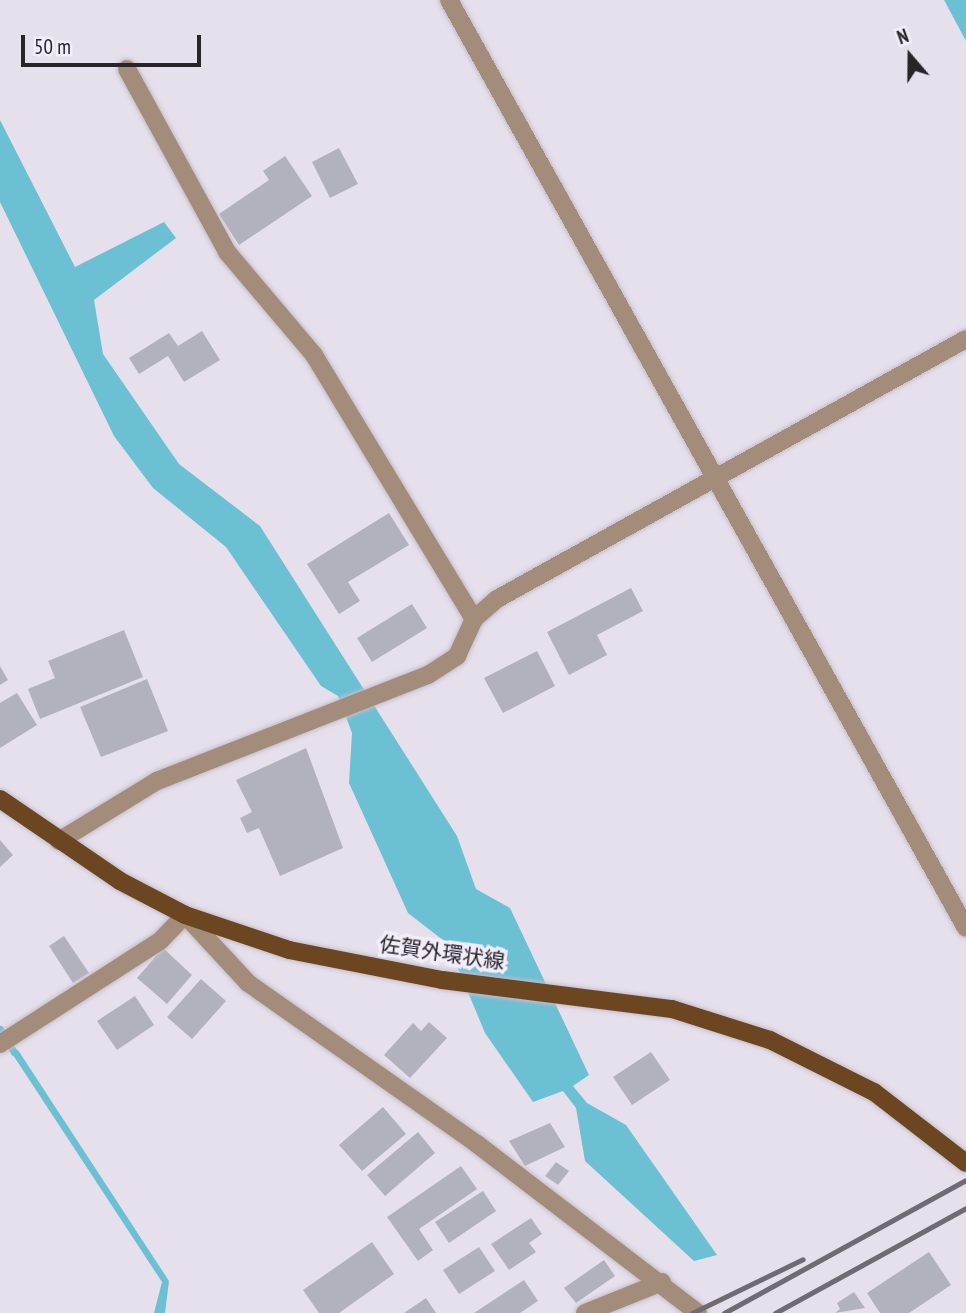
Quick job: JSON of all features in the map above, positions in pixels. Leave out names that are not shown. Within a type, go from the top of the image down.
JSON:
[{"type":"main road","name":"佐賀外環状線","points":[[0,799],[59,841],[185,915],[289,950],[442,980],[561,991],[672,1009],[770,1040],[896,1105],[966,1163]]},
{"type":"street","points":[[449,0],[718,478],[966,928]]},
{"type":"street","points":[[127,69],[227,253],[314,355],[474,620]]},
{"type":"street","points":[[59,841],[157,780],[379,696],[457,656],[474,620],[497,599],[966,339]]},
{"type":"street","points":[[8,1039],[160,941],[185,915],[248,983],[662,1282],[698,1313]]},
{"type":"street","points":[[585,1313],[662,1282]]},
{"type":"water","points":[[944,0],[966,0],[966,41]]},
{"type":"water","points":[[0,120],[75,267],[164,222],[176,238],[94,300],[103,354],[179,464],[260,526],[457,836],[476,889],[510,908],[589,1075],[573,1086],[587,1103],[626,1125],[717,1255],[694,1261],[585,1161],[576,1108],[563,1091],[533,1102],[485,1033],[448,944],[408,913],[349,783],[352,733],[338,696],[321,686],[226,547],[153,488],[114,436],[0,202]]},
{"type":"water","points":[[18,1050],[169,1281],[165,1313],[154,1313],[162,1282],[11,1052]]},
{"type":"building","points":[[339,148],[358,184],[330,198],[312,162]]},
{"type":"building","points":[[285,156],[312,196],[239,245],[219,214],[269,180],[263,171]]},
{"type":"building","points":[[202,331],[220,360],[184,382],[168,356],[139,374],[129,358],[169,333],[178,346]]},
{"type":"building","points":[[389,513],[409,545],[348,582],[360,601],[339,614],[307,564]]},
{"type":"building","points":[[631,588],[643,611],[597,635],[607,655],[569,675],[547,632]]},
{"type":"building","points":[[412,604],[427,628],[372,662],[357,638]]},
{"type":"building","points":[[124,630],[143,677],[40,719],[28,689],[55,678],[48,661]]},
{"type":"building","points":[[537,651],[555,686],[503,713],[484,678]]},
{"type":"building","points":[[0,666],[8,680],[0,685]]},
{"type":"building","points":[[147,679],[168,731],[101,757],[80,707]]},
{"type":"building","points":[[17,693],[37,725],[0,748],[0,703]]},
{"type":"building","points":[[306,748],[343,848],[280,876],[259,828],[247,833],[240,818],[252,812],[236,780]]},
{"type":"building","points":[[0,840],[13,855],[0,867]]},
{"type":"building","points":[[64,936],[89,973],[73,983],[49,946]]},
{"type":"building","points":[[163,948],[192,975],[167,1004],[137,978]]},
{"type":"building","points":[[201,979],[226,1001],[192,1039],[167,1017]]},
{"type":"building","points":[[135,996],[154,1025],[117,1050],[97,1021]]},
{"type":"building","points":[[429,1022],[447,1038],[410,1078],[384,1055],[413,1023],[421,1031]]},
{"type":"building","points":[[651,1052],[670,1080],[632,1105],[613,1077]]},
{"type":"building","points":[[383,1107],[406,1134],[362,1171],[339,1145]]},
{"type":"building","points":[[550,1123],[565,1147],[525,1166],[509,1141]]},
{"type":"building","points":[[418,1132],[435,1153],[385,1196],[367,1175]]},
{"type":"building","points":[[556,1162],[569,1171],[558,1185],[545,1176]]},
{"type":"building","points":[[461,1166],[477,1189],[419,1229],[433,1250],[418,1261],[387,1217]]},
{"type":"building","points":[[483,1191],[496,1211],[449,1243],[435,1222]]},
{"type":"building","points":[[531,1218],[542,1234],[529,1243],[536,1252],[509,1270],[491,1244]]},
{"type":"building","points":[[372,1242],[394,1274],[339,1313],[319,1313],[303,1290]]},
{"type":"building","points":[[479,1247],[495,1271],[459,1294],[443,1270]]},
{"type":"building","points":[[929,1252],[951,1285],[909,1313],[880,1313],[867,1293]]},
{"type":"building","points":[[604,1260],[615,1276],[576,1303],[564,1288]]},
{"type":"building","points":[[524,1280],[538,1301],[520,1313],[474,1313]]},
{"type":"building","points":[[854,1292],[865,1308],[835,1313],[840,1309],[837,1303]]},
{"type":"building","points":[[426,1298],[436,1313],[404,1313]]},
{"type":"waterway","points":[[0,1029],[14,1052]]},
{"type":"railway","points":[[724,1313],[966,1180]]},
{"type":"railway","points":[[775,1313],[966,1208]]},
{"type":"railway","points":[[692,1313],[803,1259]]}]
